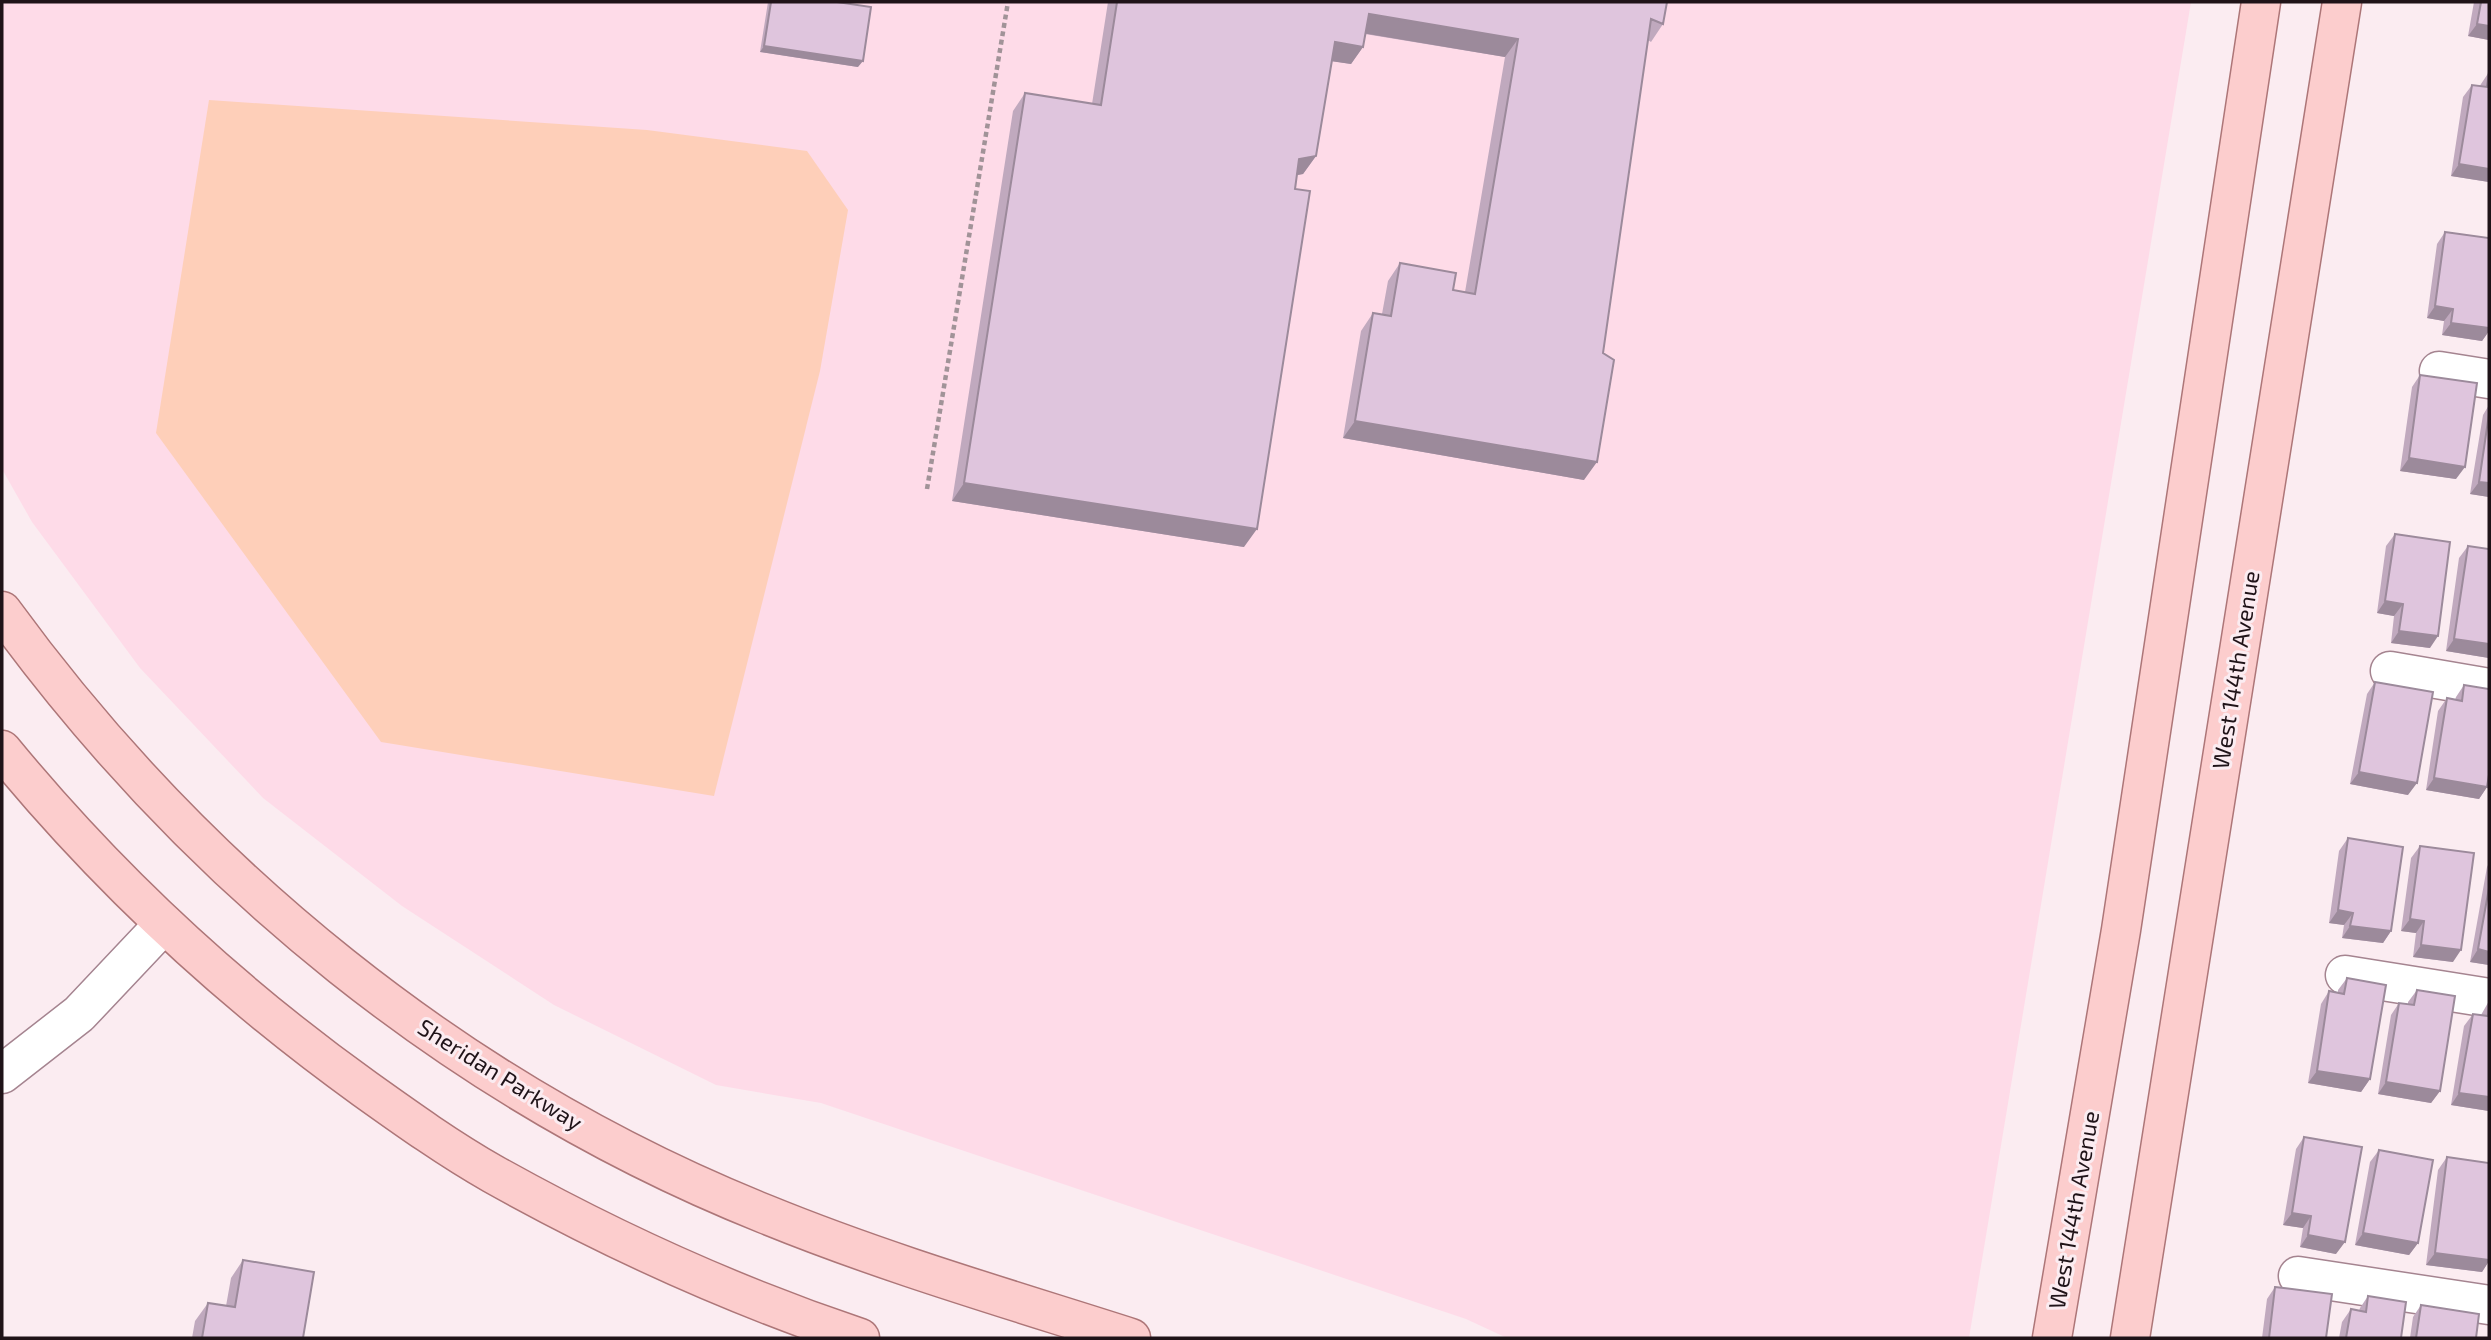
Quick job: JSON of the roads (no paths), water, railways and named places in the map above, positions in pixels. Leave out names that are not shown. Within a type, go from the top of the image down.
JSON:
[{"type":"main road","name":"West 144th Avenue","points":[[2052,1338],[2121,930],[2261,2]]},
{"type":"main road","name":"West 144th Avenue","points":[[2130,1338],[2342,2]]},
{"type":"main road","name":"Sheridan Parkway","points":[[2,611],[36,658],[129,767],[231,870],[291,924],[392,1006],[462,1055],[572,1121],[699,1185],[764,1214],[874,1255],[1131,1338]]},
{"type":"main road","points":[[2,750],[100,863],[164,924],[314,1052],[420,1128],[491,1173],[618,1241],[685,1272],[860,1338]]},
{"type":"lane","points":[[2439,371],[2489,379]]},
{"type":"lane","points":[[2390,671],[2489,688]]},
{"type":"lane","points":[[8,1071],[79,1014],[164,924]]},
{"type":"lane","points":[[2345,975],[2489,998]]},
{"type":"lane","points":[[2298,1276],[2489,1305]]}]
